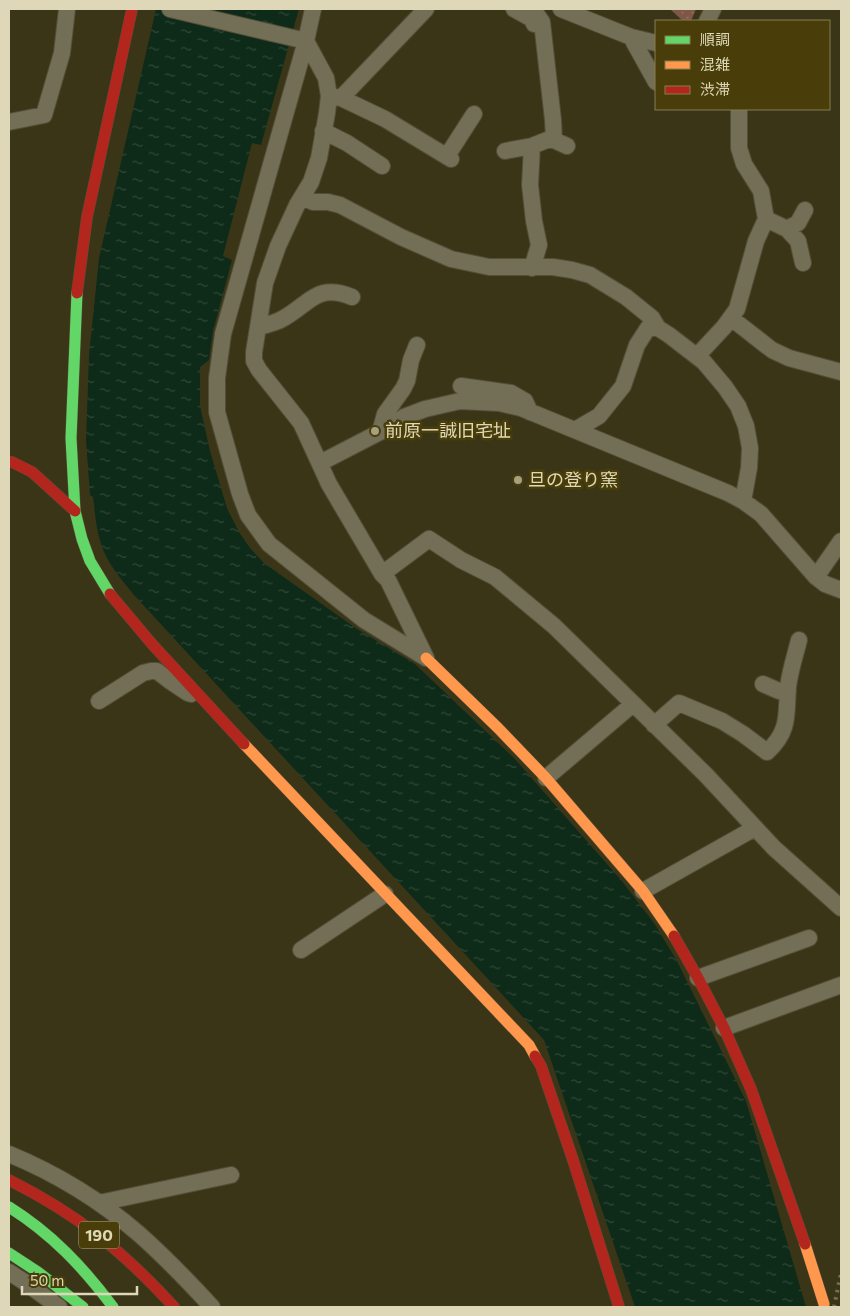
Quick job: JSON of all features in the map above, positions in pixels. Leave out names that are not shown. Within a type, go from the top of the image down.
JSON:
[{"type":"main road","points":[[132,9],[87,217],[77,286],[71,438],[75,511],[90,561],[113,599],[201,697],[529,1045],[540,1066],[573,1160],[619,1307]]},
{"type":"main road","points":[[9,462],[32,472],[75,511]]},
{"type":"main road","points":[[426,658],[546,778],[643,891],[670,929],[724,1028],[751,1089],[784,1180],[824,1306]]},
{"type":"main road","name":"190","points":[[9,1180],[39,1195],[93,1230],[122,1253],[174,1307]]},
{"type":"main road","points":[[9,1207],[39,1227],[60,1245],[81,1266],[114,1307]]},
{"type":"main road","points":[[9,1253],[38,1272],[83,1307]]},
{"type":"street","points":[[9,122],[44,115],[62,53],[67,9]]},
{"type":"street","points":[[170,9],[302,40],[326,78],[335,97],[385,119],[449,158],[474,114]]},
{"type":"street","points":[[426,9],[335,97],[323,131],[319,158],[311,182],[278,246],[265,283],[254,361],[301,423],[329,484],[382,574],[388,580],[426,658]]},
{"type":"street","points":[[514,9],[532,19],[536,28],[537,48],[534,53]]},
{"type":"street","points":[[505,151],[532,146],[541,142],[560,143],[553,120],[542,22],[535,12],[528,9]]},
{"type":"street","points":[[561,9],[631,37],[655,43]]},
{"type":"street","points":[[707,20],[713,9]]},
{"type":"street","points":[[315,10],[302,40],[223,334],[217,378],[217,412],[240,494],[248,515],[269,544],[364,620],[426,658]]},
{"type":"street","points":[[631,37],[655,80]]},
{"type":"street","points":[[697,356],[738,310],[756,241],[766,219],[761,191],[744,164],[739,148],[739,110]]},
{"type":"street","points":[[323,131],[347,143],[382,166]]},
{"type":"street","points":[[532,146],[530,186],[539,245],[532,268]]},
{"type":"street","points":[[302,198],[313,202],[328,202],[340,205],[400,237],[451,259],[489,267],[553,267],[572,270],[590,275],[626,297],[652,318],[658,328],[704,362],[738,406],[746,426],[750,448],[749,468],[743,502]]},
{"type":"street","points":[[788,228],[798,223],[805,210]]},
{"type":"street","points":[[766,219],[788,228],[798,241],[803,263]]},
{"type":"street","points":[[258,328],[284,319],[320,293],[329,291],[340,292],[352,297]]},
{"type":"street","points":[[731,318],[772,350],[789,358],[841,372]]},
{"type":"street","points":[[575,430],[599,416],[623,386],[637,345],[648,328],[658,328]]},
{"type":"street","points":[[380,432],[385,414],[407,381],[411,360],[417,345]]},
{"type":"street","points":[[461,386],[511,393],[525,401],[530,412]]},
{"type":"street","points":[[320,463],[380,432],[404,417],[426,409],[460,402],[499,403],[521,408],[720,490],[743,502],[761,514],[816,577],[825,584],[841,590]]},
{"type":"street","points":[[382,574],[429,539],[460,560],[496,577],[554,626],[706,775],[774,848],[841,908]]},
{"type":"street","points":[[816,577],[841,541]]},
{"type":"street","points":[[654,725],[679,703],[722,721],[767,752],[777,743],[785,727],[788,691],[799,640]]},
{"type":"street","points":[[99,701],[143,673],[150,671],[157,671],[188,693],[201,697]]},
{"type":"street","points":[[763,684],[779,691],[788,691]]},
{"type":"street","points":[[546,778],[633,704]]},
{"type":"street","points":[[643,891],[755,828]]},
{"type":"street","points":[[301,950],[385,894]]},
{"type":"street","points":[[698,978],[809,938]]},
{"type":"street","points":[[724,1028],[841,985]]},
{"type":"street","points":[[9,1154],[52,1175],[98,1203],[138,1233],[176,1268],[212,1307]]},
{"type":"street","points":[[98,1203],[231,1175]]},
{"type":"street","points":[[9,1272],[59,1307]]},
{"type":"shaded area","points":[[670,9],[696,9],[691,20],[682,20]]},
{"type":"water","points":[[156,9],[299,9],[261,145],[252,143],[223,256],[232,260],[213,331],[209,360],[200,367],[200,406],[210,451],[227,508],[239,532],[264,563],[357,629],[415,664],[514,758],[621,880],[654,923],[677,961],[746,1101],[806,1307],[635,1307],[544,1040],[134,595],[107,558],[98,533],[93,497],[90,495],[86,440],[89,355],[99,258]]},
{"type":"railway","points":[[834,1307],[841,1273]]},
{"type":"traffic: fast","points":[[77,293],[71,438],[75,511],[90,561],[110,594]]},
{"type":"traffic: fast","points":[[9,1207],[39,1228],[66,1252],[113,1307]]},
{"type":"traffic: fast","points":[[9,1253],[38,1272],[83,1307]]},
{"type":"traffic: slow","points":[[426,658],[546,778],[643,891],[674,936]]},
{"type":"traffic: slow","points":[[244,744],[529,1045],[535,1056]]},
{"type":"traffic: slow","points":[[805,1244],[824,1304]]},
{"type":"traffic: jam","points":[[77,293],[87,217],[132,9]]},
{"type":"traffic: jam","points":[[9,462],[32,472],[75,511]]},
{"type":"traffic: jam","points":[[110,594],[152,644],[244,744]]},
{"type":"traffic: jam","points":[[674,936],[724,1028],[751,1089],[805,1244]]},
{"type":"traffic: jam","points":[[535,1056],[541,1066],[573,1160],[619,1307]]},
{"type":"traffic: jam","points":[[9,1180],[56,1206],[98,1235],[136,1268],[174,1307]]},
{"type":"place","name":"前原一誠旧宅址","points":[[375,431]]},
{"type":"place","name":"旦の登り窯","points":[[518,480]]}]
